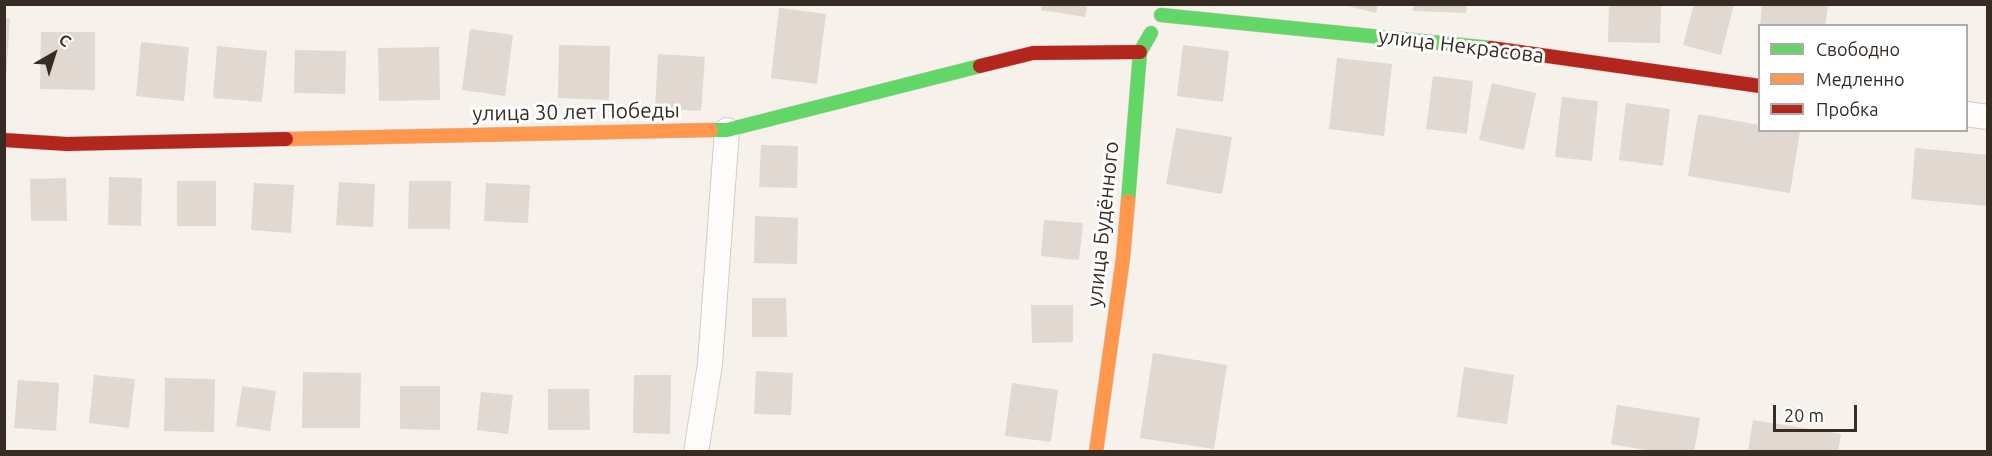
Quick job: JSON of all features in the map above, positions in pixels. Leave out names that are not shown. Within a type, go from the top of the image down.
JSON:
[{"type":"street","name":"улица Будённого","points":[[1096,452],[1123,258],[1140,52],[1161,10]]},
{"type":"street","name":"улица Некрасова","points":[[1161,10],[1489,48],[1758,86]]},
{"type":"street","name":"улица 30 лет Победы","points":[[4,140],[67,144],[727,130],[1033,53],[1140,52]]},
{"type":"street","points":[[1968,114],[1988,117]]},
{"type":"street","points":[[696,452],[710,364],[727,130]]},
{"type":"building","points":[[1340,4],[1378,4],[1376,13]]},
{"type":"building","points":[[1414,4],[1467,4],[1466,13],[1413,11]]},
{"type":"building","points":[[1609,4],[1661,4],[1660,43],[1608,42]]},
{"type":"building","points":[[1694,4],[1734,4],[1721,55],[1683,45]]},
{"type":"building","points":[[1762,4],[1828,4],[1825,24],[1760,24]]},
{"type":"building","points":[[1042,5],[1087,5],[1085,17],[1041,10]]},
{"type":"building","points":[[779,8],[826,14],[817,84],[771,78]]},
{"type":"building","points":[[4,18],[10,19],[6,78],[4,78]]},
{"type":"building","points":[[470,29],[513,35],[505,96],[462,90]]},
{"type":"building","points":[[41,32],[95,32],[95,90],[40,89]]},
{"type":"building","points":[[141,42],[189,47],[184,101],[136,96]]},
{"type":"building","points":[[559,45],[610,46],[609,100],[558,98]]},
{"type":"building","points":[[1183,45],[1229,51],[1223,102],[1177,96]]},
{"type":"building","points":[[217,46],[267,51],[262,102],[213,98]]},
{"type":"building","points":[[439,47],[440,100],[379,101],[378,48]]},
{"type":"building","points":[[295,50],[346,51],[345,94],[294,93]]},
{"type":"building","points":[[658,54],[705,57],[701,111],[655,108]]},
{"type":"building","points":[[1337,58],[1392,64],[1384,136],[1329,129]]},
{"type":"building","points":[[1433,76],[1473,81],[1467,134],[1426,129]]},
{"type":"building","points":[[1492,83],[1536,93],[1524,150],[1479,140]]},
{"type":"building","points":[[1562,97],[1598,101],[1592,161],[1555,157]]},
{"type":"building","points":[[1626,103],[1670,109],[1663,166],[1619,160]]},
{"type":"building","points":[[1698,114],[1758,125],[1758,132],[1800,132],[1790,193],[1688,176]]},
{"type":"building","points":[[1176,128],[1232,137],[1222,194],[1166,184]]},
{"type":"building","points":[[761,145],[798,146],[797,188],[759,187]]},
{"type":"building","points":[[1915,148],[1988,155],[1988,206],[1911,199]]},
{"type":"building","points":[[109,177],[142,178],[141,226],[108,225]]},
{"type":"building","points":[[66,178],[67,221],[31,221],[30,179]]},
{"type":"building","points":[[177,181],[216,181],[216,226],[177,226]]},
{"type":"building","points":[[409,181],[451,181],[450,229],[408,229]]},
{"type":"building","points":[[339,182],[375,184],[373,227],[336,225]]},
{"type":"building","points":[[254,183],[294,185],[291,233],[251,230]]},
{"type":"building","points":[[486,183],[530,185],[528,223],[484,221]]},
{"type":"building","points":[[755,216],[798,218],[797,264],[754,263]]},
{"type":"building","points":[[1044,220],[1083,223],[1079,260],[1041,256]]},
{"type":"building","points":[[752,298],[786,298],[787,337],[752,337]]},
{"type":"building","points":[[1031,305],[1073,305],[1073,342],[1032,343]]},
{"type":"building","points":[[1153,353],[1227,365],[1214,449],[1140,438]]},
{"type":"building","points":[[1464,367],[1514,375],[1507,424],[1457,417]]},
{"type":"building","points":[[756,371],[793,373],[791,415],[754,414]]},
{"type":"building","points":[[303,372],[361,373],[360,428],[302,428]]},
{"type":"building","points":[[94,375],[135,379],[129,428],[89,423]]},
{"type":"building","points":[[634,375],[671,375],[670,434],[633,433]]},
{"type":"building","points":[[165,378],[215,379],[214,432],[164,431]]},
{"type":"building","points":[[18,380],[59,383],[56,431],[14,428]]},
{"type":"building","points":[[1012,383],[1058,390],[1051,442],[1005,436]]},
{"type":"building","points":[[242,386],[276,391],[270,431],[236,426]]},
{"type":"building","points":[[400,386],[440,386],[440,430],[400,429]]},
{"type":"building","points":[[548,389],[589,389],[590,430],[548,430]]},
{"type":"building","points":[[481,392],[513,395],[508,434],[477,430]]},
{"type":"building","points":[[1617,405],[1700,418],[1694,452],[1656,452],[1611,444]]},
{"type":"building","points":[[1753,420],[1841,434],[1838,452],[1748,452]]},
{"type":"traffic: fast","points":[[1161,15],[1491,48]]},
{"type":"traffic: fast","points":[[1128,201],[1140,52],[1151,33]]},
{"type":"traffic: fast","points":[[711,130],[727,130],[980,66]]},
{"type":"traffic: slow","points":[[286,139],[711,130]]},
{"type":"traffic: slow","points":[[1096,452],[1123,258],[1128,201]]},
{"type":"traffic: jam","points":[[1491,48],[1758,86]]},
{"type":"traffic: jam","points":[[980,66],[1033,53],[1140,52]]},
{"type":"traffic: jam","points":[[4,140],[67,144],[286,139]]}]
